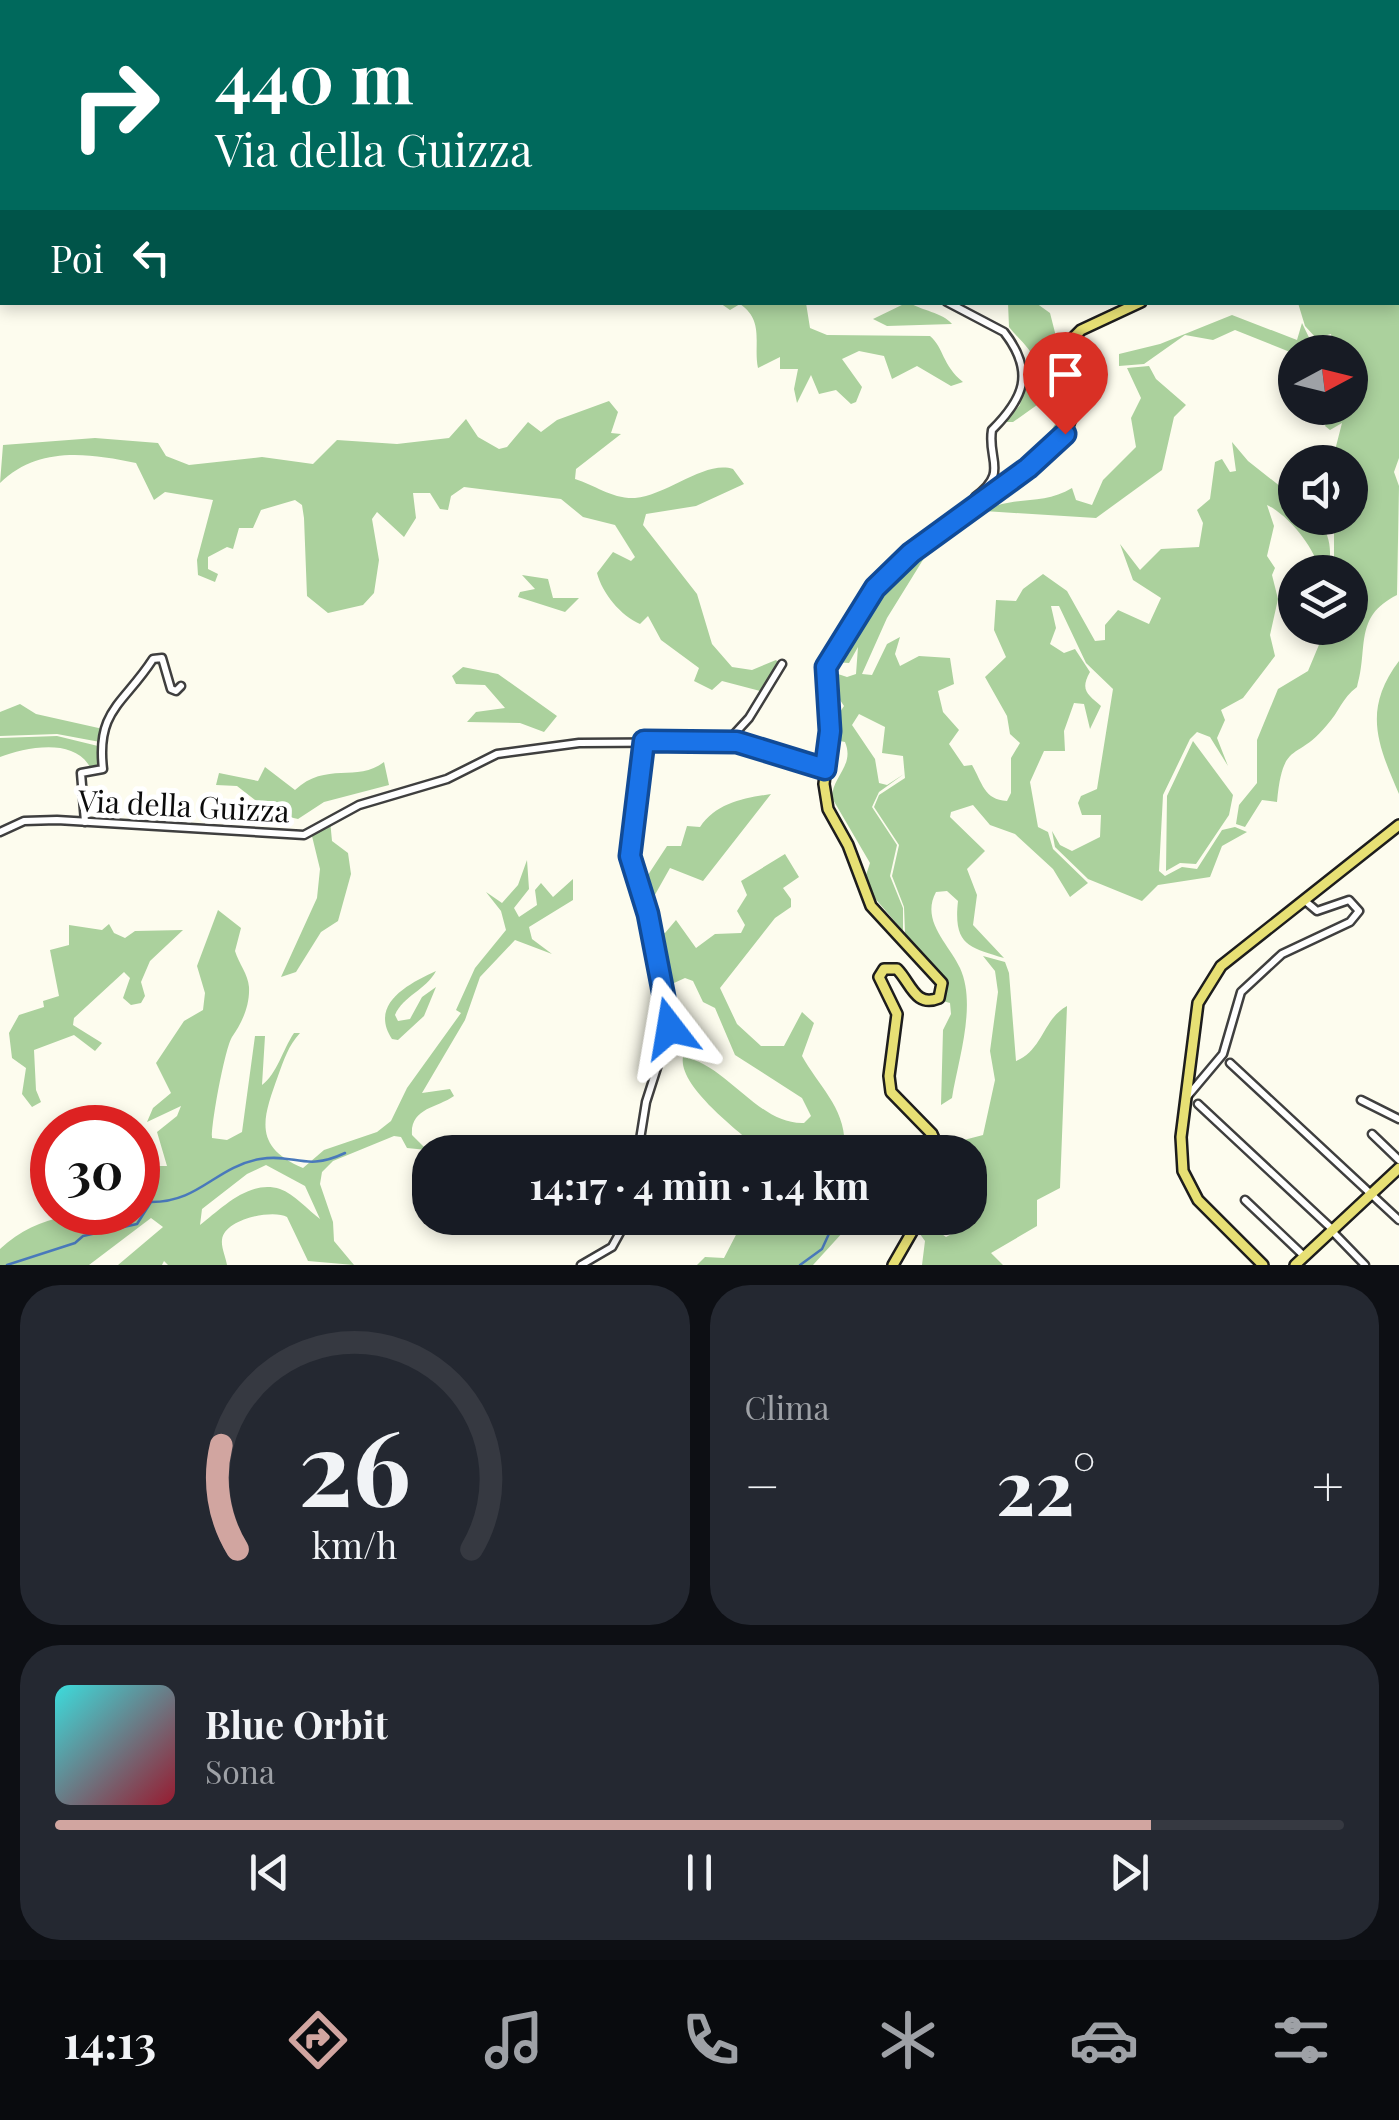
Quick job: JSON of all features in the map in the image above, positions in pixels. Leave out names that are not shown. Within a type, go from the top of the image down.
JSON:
[{"type":"main road","points":[[932,1135],[891,1092],[889,1076],[897,1014],[880,977],[884,970],[898,969],[914,994],[929,1002],[939,998],[942,983],[865,895],[852,854],[828,809],[825,769],[830,731],[824,678],[830,660],[882,578],[1028,468],[1070,428],[1074,404],[1062,366],[1068,342],[1081,330],[1135,305]]},
{"type":"main road","points":[[1261,1265],[1198,1200],[1188,1184],[1180,1151],[1194,1018],[1208,981],[1220,966],[1399,825]]},
{"type":"main road","points":[[1295,1265],[1399,1168]]},
{"type":"main road","points":[[893,1265],[910,1235]]},
{"type":"street","points":[[953,305],[1004,332],[1020,372],[1020,400],[992,430],[997,467],[986,488],[974,498],[976,506]]},
{"type":"street","points":[[85,822],[81,774],[104,769],[100,744],[107,716],[134,689],[154,659],[162,658],[170,689],[176,691],[182,686]]},
{"type":"street","points":[[728,742],[749,718],[782,664]]},
{"type":"street","points":[[641,1135],[646,1102],[670,1024],[654,966],[648,914],[630,856],[644,741]]},
{"type":"street","name":"Via della Guizza","points":[[0,832],[32,820],[304,835],[360,804],[438,782],[511,750],[644,741],[728,742],[825,769]]},
{"type":"street","points":[[1185,1098],[1224,1054],[1241,992],[1282,954],[1350,922],[1359,910],[1353,901],[1317,911],[1304,900]]},
{"type":"street","points":[[1230,1062],[1399,1220]]},
{"type":"street","points":[[1361,1100],[1399,1119]]},
{"type":"street","points":[[1198,1104],[1365,1265]]},
{"type":"street","points":[[1372,1134],[1399,1160]]},
{"type":"street","points":[[1244,1200],[1304,1256]]},
{"type":"street","points":[[581,1265],[612,1247],[619,1235]]},
{"type":"green space","points":[[741,305],[806,305],[810,328],[827,335],[930,336],[963,382],[951,386],[917,366],[892,379],[884,356],[859,351],[842,359],[862,387],[856,402],[851,404],[836,390],[819,394],[811,375],[797,403],[794,389],[798,369],[780,369],[780,357],[758,368],[755,326]]},
{"type":"green space","points":[[902,305],[915,305],[952,324],[887,326],[873,319]]},
{"type":"green space","points":[[1008,305],[1039,305],[1050,313],[1073,403],[1065,430],[981,499],[1000,473],[1006,473],[1049,434],[1060,416],[1053,407],[1037,405],[1013,422],[1005,422],[1020,405],[1023,385],[1034,368],[1032,354],[1009,327]]},
{"type":"green space","points":[[1299,305],[1399,305],[1399,458],[1394,472],[1399,486],[1397,595],[1383,604],[1368,623],[1368,555],[1334,555],[1334,535],[1368,535],[1368,445],[1336,445],[1341,425],[1368,425],[1368,335],[1313,335],[1305,326]]},
{"type":"green space","points":[[1232,315],[1284,335],[1278,335],[1278,347],[1235,330],[1213,340],[1185,335],[1144,364],[1119,366],[1119,354],[1160,344]]},
{"type":"green space","points":[[1149,366],[1156,379],[1186,405],[1174,417],[1162,470],[1096,518],[984,511],[1006,503],[1050,497],[1072,488],[1076,500],[1092,505],[1103,480],[1136,447],[1131,418],[1141,398],[1127,368]]},
{"type":"green space","points":[[609,401],[618,412],[611,433],[621,434],[576,469],[575,479],[627,498],[648,496],[711,469],[733,469],[744,484],[696,506],[646,514],[643,525],[697,594],[712,644],[732,667],[752,670],[776,660],[779,663],[764,692],[722,681],[712,690],[694,681],[699,668],[661,640],[648,616],[640,624],[619,610],[597,573],[613,552],[631,561],[635,557],[615,525],[583,517],[561,499],[464,487],[451,496],[448,510],[440,509],[430,493],[413,493],[416,518],[404,537],[377,512],[372,519],[379,560],[374,593],[363,605],[328,613],[307,596],[304,518],[302,505],[295,500],[261,510],[253,528],[239,528],[233,549],[227,547],[208,557],[208,569],[218,574],[215,582],[198,575],[197,560],[213,500],[165,492],[154,500],[136,463],[64,455],[31,463],[0,483],[3,445],[95,438],[158,443],[166,456],[189,465],[262,457],[313,464],[337,440],[397,444],[449,438],[466,419],[478,437],[499,449],[507,447],[528,422],[541,432],[557,420]]},
{"type":"green space","points":[[1232,442],[1248,461],[1278,485],[1278,513],[1267,505],[1274,526],[1267,556],[1275,568],[1272,575],[1278,599],[1270,635],[1275,656],[1243,698],[1221,710],[1225,720],[1217,738],[1228,766],[1210,737],[1197,732],[1190,739],[1163,795],[1159,871],[1165,876],[1182,867],[1197,869],[1222,830],[1235,827],[1247,832],[1222,846],[1210,877],[1158,885],[1142,901],[1088,879],[1055,847],[1052,831],[1060,845],[1072,851],[1100,837],[1101,815],[1082,815],[1078,803],[1081,796],[1097,789],[1113,689],[1086,663],[1059,606],[1051,606],[1056,628],[1050,644],[1064,653],[1075,649],[1090,672],[1085,684],[1087,692],[1101,706],[1090,729],[1084,704],[1074,703],[1064,731],[1065,751],[1044,751],[1030,782],[1038,827],[1048,832],[1053,849],[1088,883],[1070,897],[1053,869],[1015,834],[990,825],[973,805],[951,812],[950,817],[985,851],[967,869],[977,895],[973,925],[1004,958],[966,942],[958,927],[958,901],[947,891],[936,892],[932,903],[934,923],[960,968],[967,999],[965,1033],[952,1098],[941,1105],[943,1030],[951,1014],[950,1003],[939,1000],[946,982],[905,933],[904,907],[892,876],[899,845],[874,807],[879,795],[905,778],[903,756],[882,753],[885,727],[859,714],[852,725],[875,759],[879,783],[887,785],[904,774],[879,792],[872,807],[897,845],[890,876],[903,908],[903,931],[867,889],[864,881],[870,863],[832,798],[847,750],[845,742],[835,740],[834,721],[844,706],[838,697],[830,701],[829,671],[847,677],[856,674],[858,647],[849,663],[834,662],[891,573],[934,542],[887,618],[862,674],[872,675],[887,644],[900,637],[895,654],[900,666],[919,656],[950,658],[954,684],[938,691],[943,712],[959,730],[949,744],[964,766],[972,765],[988,794],[1007,801],[1011,793],[1011,758],[1020,743],[1010,734],[1007,716],[985,677],[1006,657],[994,630],[996,600],[1016,601],[1023,589],[1043,574],[1067,591],[1095,641],[1105,640],[1105,625],[1118,610],[1149,624],[1161,598],[1133,580],[1120,544],[1140,570],[1161,549],[1199,547],[1203,523],[1197,510],[1210,499],[1215,462],[1222,459],[1230,472],[1236,471]]},
{"type":"green space","points":[[1301,535],[1326,535],[1330,555],[1313,553]]},
{"type":"green space","points":[[522,575],[548,579],[553,598],[579,598],[565,612],[518,597],[520,592],[535,589]]},
{"type":"green space","points":[[1319,645],[1364,645],[1357,687],[1316,737],[1287,760],[1277,802],[1262,800],[1245,827],[1236,824],[1239,805],[1257,783],[1257,740],[1278,689],[1308,671]]},
{"type":"green space","points":[[1399,661],[1399,794],[1380,743],[1377,712],[1380,696]]},
{"type":"green space","points":[[463,667],[498,674],[557,716],[544,732],[520,723],[467,722],[476,712],[505,708],[485,685],[456,684],[452,676]]},
{"type":"green space","points":[[20,704],[36,714],[103,729],[100,742],[57,734],[0,736],[0,712]]},
{"type":"green space","points":[[57,736],[98,746],[100,767],[90,767],[82,758],[61,748],[35,748],[0,757],[0,738]]},
{"type":"green space","points":[[1193,741],[1233,795],[1229,815],[1196,864],[1180,863],[1166,871],[1167,796]]},
{"type":"green space","points":[[384,762],[389,785],[324,802],[298,819],[272,813],[237,786],[216,785],[219,773],[258,781],[265,767],[295,790],[318,776],[363,771]]},
{"type":"green space","points":[[771,794],[703,881],[670,868],[652,900],[648,875],[667,846],[681,846],[687,826],[700,827],[714,812],[731,803]]},
{"type":"green space","points":[[330,820],[332,841],[348,853],[351,874],[338,921],[321,932],[296,972],[281,977],[317,898],[320,869],[311,832]]},
{"type":"green space","points":[[785,854],[799,877],[783,888],[791,899],[791,907],[775,918],[720,988],[737,1024],[761,1046],[784,1046],[802,1012],[814,1023],[802,1056],[831,1100],[844,1135],[743,1135],[698,1093],[684,1068],[683,1057],[699,1062],[757,1105],[787,1121],[804,1123],[811,1116],[802,1098],[735,1055],[715,1008],[703,1002],[693,981],[685,978],[663,988],[654,931],[665,933],[676,920],[696,948],[715,934],[741,933],[745,925],[737,911],[747,895],[741,881]]},
{"type":"green space","points":[[527,860],[529,889],[514,908],[519,917],[537,905],[535,890],[541,883],[553,897],[573,879],[573,900],[529,927],[532,939],[552,954],[515,940],[480,977],[465,1020],[422,1093],[450,1089],[454,1096],[415,1119],[412,1148],[407,1148],[401,1137],[394,1136],[333,1161],[322,1172],[320,1184],[333,1222],[334,1241],[354,1265],[308,1261],[287,1217],[271,1214],[231,1226],[222,1243],[227,1265],[168,1265],[164,1261],[162,1265],[118,1265],[154,1235],[160,1235],[163,1227],[160,1166],[167,1166],[160,1130],[177,1116],[181,1106],[160,1116],[160,1105],[157,1105],[171,1093],[156,1063],[184,1021],[203,1010],[205,993],[197,966],[218,910],[241,928],[235,951],[247,978],[249,994],[226,1055],[212,1138],[227,1140],[242,1132],[255,1036],[265,1036],[262,1085],[276,1068],[294,1033],[300,1033],[278,1076],[268,1105],[266,1130],[275,1150],[303,1168],[324,1150],[377,1132],[391,1121],[407,1088],[461,1013],[456,1010],[475,968],[506,930],[501,911],[486,892],[502,903],[518,885]],"holes":[[[266,1165],[305,1186],[320,1219],[290,1195],[269,1187],[236,1197],[200,1225],[202,1209],[247,1174]]]},
{"type":"green space","points":[[109,924],[114,933],[125,938],[135,931],[183,930],[150,961],[141,982],[145,996],[141,1003],[131,1005],[123,998],[130,978],[124,972],[74,1018],[73,1025],[102,1043],[95,1051],[74,1035],[34,1050],[36,1090],[41,1102],[30,1105],[22,1094],[26,1068],[12,1058],[9,1033],[19,1015],[44,1007],[43,1001],[59,996],[50,950],[69,945],[69,925],[102,930]]},
{"type":"green space","points":[[983,956],[1005,962],[1009,973],[1016,1061],[1032,1050],[1067,1006],[1060,1188],[1037,1200],[1037,1226],[991,1253],[1003,1265],[922,1265],[925,1241],[921,1235],[987,1235],[987,1135],[983,1135],[995,1080],[990,1051],[998,992],[995,971]]},
{"type":"green space","points":[[436,971],[395,1015],[398,1021],[410,1019],[422,997],[436,987],[424,1016],[398,1040],[392,1039],[386,1027],[388,1006],[404,989]]},
{"type":"green space","points":[[30,1229],[30,1235],[129,1235],[89,1265],[0,1265],[0,1249]]},
{"type":"green space","points":[[736,1235],[840,1235],[813,1265],[697,1265],[705,1257],[724,1258]]},
{"type":"waterway","points":[[7,1265],[75,1243],[83,1236],[137,1224],[151,1202],[195,1191],[244,1163],[272,1158],[310,1162],[345,1153]]},
{"type":"waterway","points":[[800,1265],[822,1249],[828,1235]]},
{"type":"route","points":[[670,1028],[668,1008],[654,966],[648,914],[630,856],[635,786],[644,741],[737,742],[825,769],[830,745],[824,693],[826,667],[875,588],[911,553],[1028,468],[1065,434]]}]
